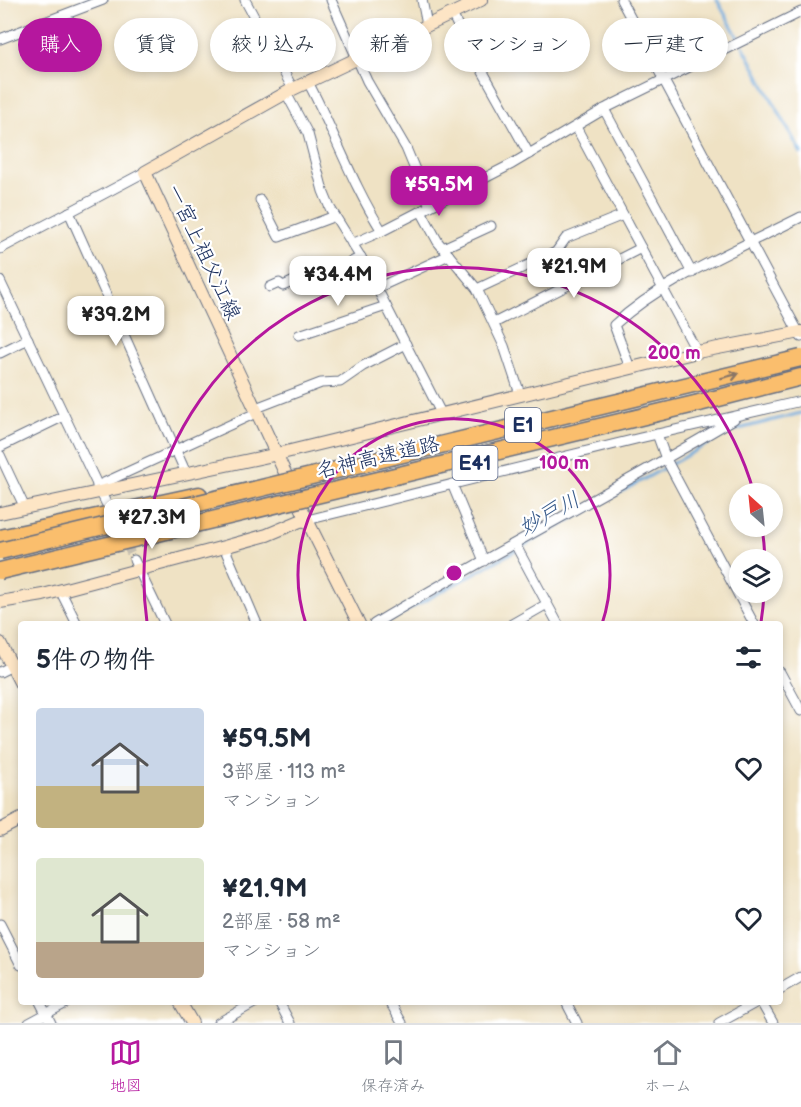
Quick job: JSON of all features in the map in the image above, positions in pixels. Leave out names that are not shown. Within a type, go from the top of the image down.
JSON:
[{"type":"highway","name":"名神高速道路","points":[[0,551],[801,358]]},
{"type":"highway","name":"名神高速道路","points":[[0,571],[801,377]]},
{"type":"highway","points":[[0,538],[694,384]]},
{"type":"highway","name":"E41","points":[[0,579],[249,516],[572,440],[699,403]]},
{"type":"street","points":[[0,39],[103,0]]},
{"type":"street","points":[[245,0],[308,134],[323,191],[335,216],[361,257],[441,413]]},
{"type":"street","points":[[331,0],[348,38]]},
{"type":"street","points":[[422,0],[426,18]]},
{"type":"street","name":"一宮上祖父江線","points":[[432,23],[481,0]]},
{"type":"street","points":[[0,513],[278,454],[697,352],[800,334],[621,0]]},
{"type":"street","points":[[352,244],[382,231],[529,154],[604,109],[801,12]]},
{"type":"street","points":[[452,14],[529,154]]},
{"type":"street","name":"一宮上祖父江線","points":[[348,62],[289,91],[145,172],[307,520],[358,621]]},
{"type":"street","points":[[364,72],[406,148],[430,206]]},
{"type":"street","points":[[308,82],[345,155],[365,205],[382,231]]},
{"type":"street","points":[[604,109],[692,273]]},
{"type":"street","points":[[576,127],[697,352]]},
{"type":"street","points":[[0,249],[145,172]]},
{"type":"street","points":[[260,200],[279,237],[335,216]]},
{"type":"street","points":[[421,211],[438,242],[477,289],[504,346],[520,394]]},
{"type":"street","points":[[69,212],[186,473]]},
{"type":"street","points":[[477,289],[556,252],[566,238],[623,214]]},
{"type":"street","points":[[630,368],[614,325],[632,309],[662,288],[801,217]]},
{"type":"street","points":[[377,288],[491,226]]},
{"type":"street","points":[[494,323],[641,249]]},
{"type":"street","points":[[270,287],[279,283],[282,286],[307,275],[314,277],[325,274],[361,257]]},
{"type":"street","points":[[0,281],[101,493]]},
{"type":"street","points":[[300,335],[386,306]]},
{"type":"street","points":[[0,353],[28,339]]},
{"type":"street","points":[[101,493],[177,449],[257,410],[321,383],[340,382],[363,366],[406,344]]},
{"type":"street","points":[[0,602],[60,590],[137,564],[224,547],[267,535],[300,521],[801,401]]},
{"type":"street","points":[[379,621],[484,561],[517,548],[668,463],[741,415]]},
{"type":"street","points":[[0,447],[64,416]]},
{"type":"street","points":[[657,434],[668,463],[752,621]]},
{"type":"street","points":[[0,455],[25,508]]},
{"type":"street","points":[[452,484],[484,561]]},
{"type":"street","points":[[224,547],[256,621]]},
{"type":"street","points":[[517,548],[556,621]]},
{"type":"street","points":[[137,564],[164,621]]},
{"type":"street","points":[[60,590],[75,621]]},
{"type":"street","points":[[517,621],[548,604]]},
{"type":"street","points":[[0,643],[18,678]]},
{"type":"street","points":[[0,672],[12,666]]},
{"type":"street","points":[[783,678],[801,711]]},
{"type":"street","points":[[0,830],[18,821]]},
{"type":"street","points":[[0,924],[18,959]]},
{"type":"street","points":[[783,987],[801,977]]},
{"type":"street","points":[[29,1023],[48,1018],[64,1005]]},
{"type":"street","points":[[182,1005],[192,1023]]},
{"type":"street","points":[[218,1023],[251,1005]]},
{"type":"street","points":[[281,1005],[290,1023]]},
{"type":"street","points":[[392,1005],[402,1023]]},
{"type":"street","points":[[568,1005],[577,1023]]},
{"type":"street","points":[[719,1023],[753,1005]]},
{"type":"street","points":[[761,1005],[773,1023]]},
{"type":"waterway","points":[[717,0],[739,39]]},
{"type":"waterway","points":[[743,46],[801,153]]},
{"type":"waterway","name":"妙戸川","points":[[388,621],[731,431],[801,413]]},
{"type":"tunnel","points":[[115,521],[134,560]]}]
